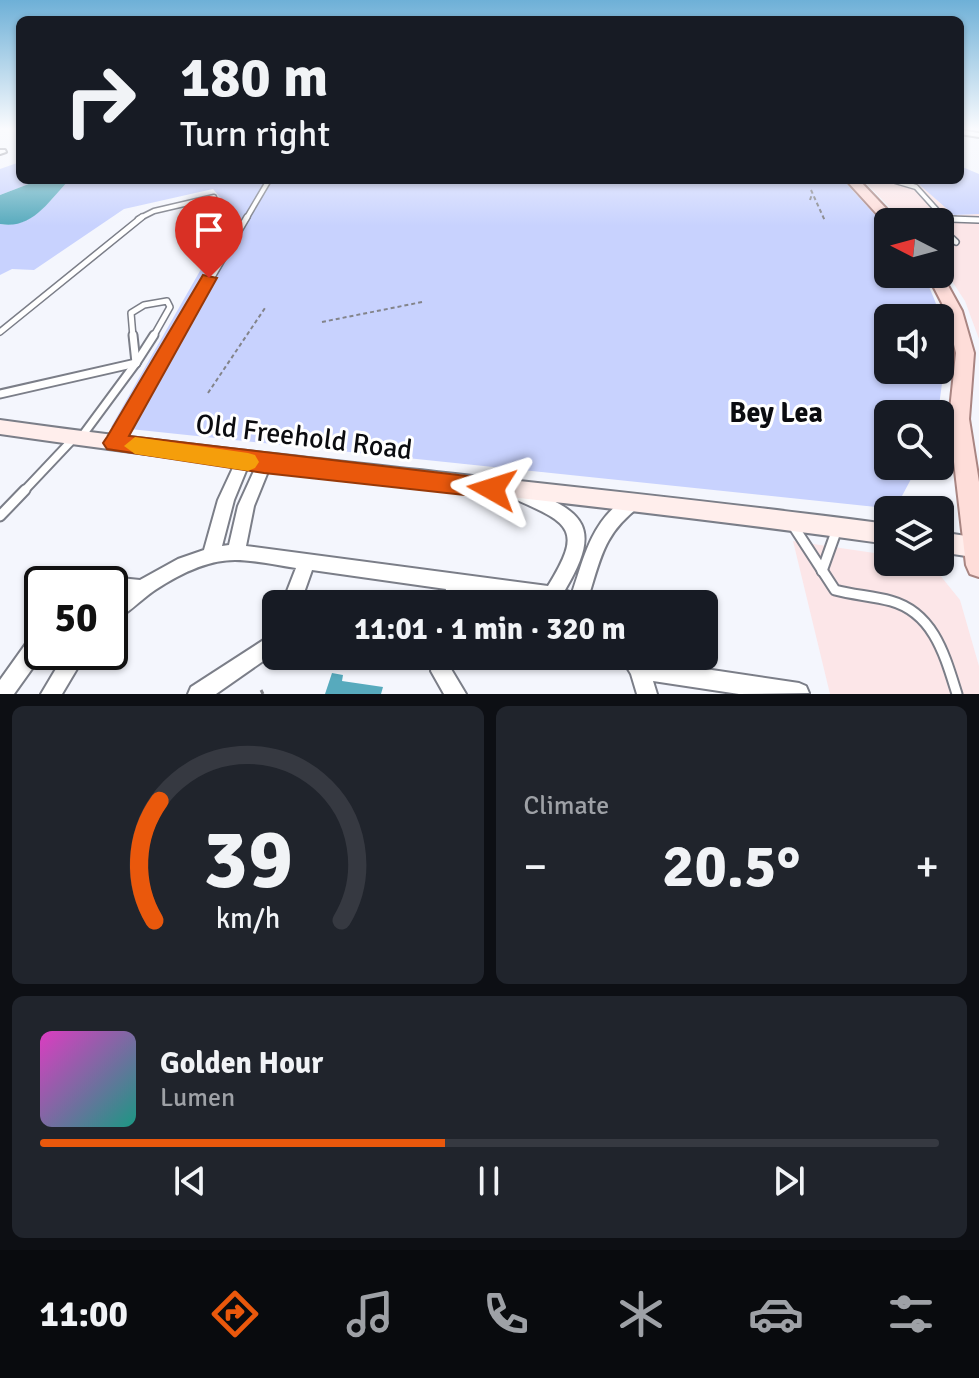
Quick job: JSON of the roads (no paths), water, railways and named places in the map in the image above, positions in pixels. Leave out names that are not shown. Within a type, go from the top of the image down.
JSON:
[{"type":"main road","points":[[856,184],[879,208]]},
{"type":"main road","points":[[942,288],[954,311],[965,353],[959,419],[977,553],[954,546]]},
{"type":"main road","name":"Old Freehold Road","points":[[0,427],[254,462],[511,491],[634,501],[874,532]]},
{"type":"street","points":[[236,552],[254,462]]},
{"type":"street","points":[[212,553],[226,500],[254,462]]},
{"type":"street","points":[[511,491],[562,511],[574,522],[577,539],[573,557],[555,590]]},
{"type":"street","points":[[582,590],[598,536],[608,520],[634,501]]},
{"type":"street","points":[[128,598],[139,588],[212,553],[236,552],[512,590]]},
{"type":"street","points":[[296,590],[307,562]]},
{"type":"street","points":[[455,590],[456,583]]},
{"type":"street","points":[[128,587],[139,588]]},
{"type":"street","points":[[198,694],[262,651]]},
{"type":"street","points":[[2,694],[24,663]]},
{"type":"street","points":[[51,694],[66,670]]},
{"type":"street","points":[[441,670],[456,694]]},
{"type":"street","points":[[638,670],[647,694]]},
{"type":"street","points":[[677,670],[799,693]]},
{"type":"lane","points":[[114,443],[267,184]]},
{"type":"lane","points":[[906,184],[916,187],[935,208]]},
{"type":"lane","points":[[0,332],[134,221],[154,211],[214,197]]},
{"type":"lane","points":[[954,219],[979,220]]},
{"type":"lane","points":[[0,516],[77,438],[136,363],[170,307],[167,301],[144,305],[131,313],[136,363]]},
{"type":"lane","points":[[0,394],[136,363]]},
{"type":"lane","points":[[790,520],[835,590],[897,603],[919,614],[937,633],[957,694]]},
{"type":"lane","points":[[822,571],[839,526]]},
{"type":"district","name":"Bey Lea","points":[[776,413]]}]
